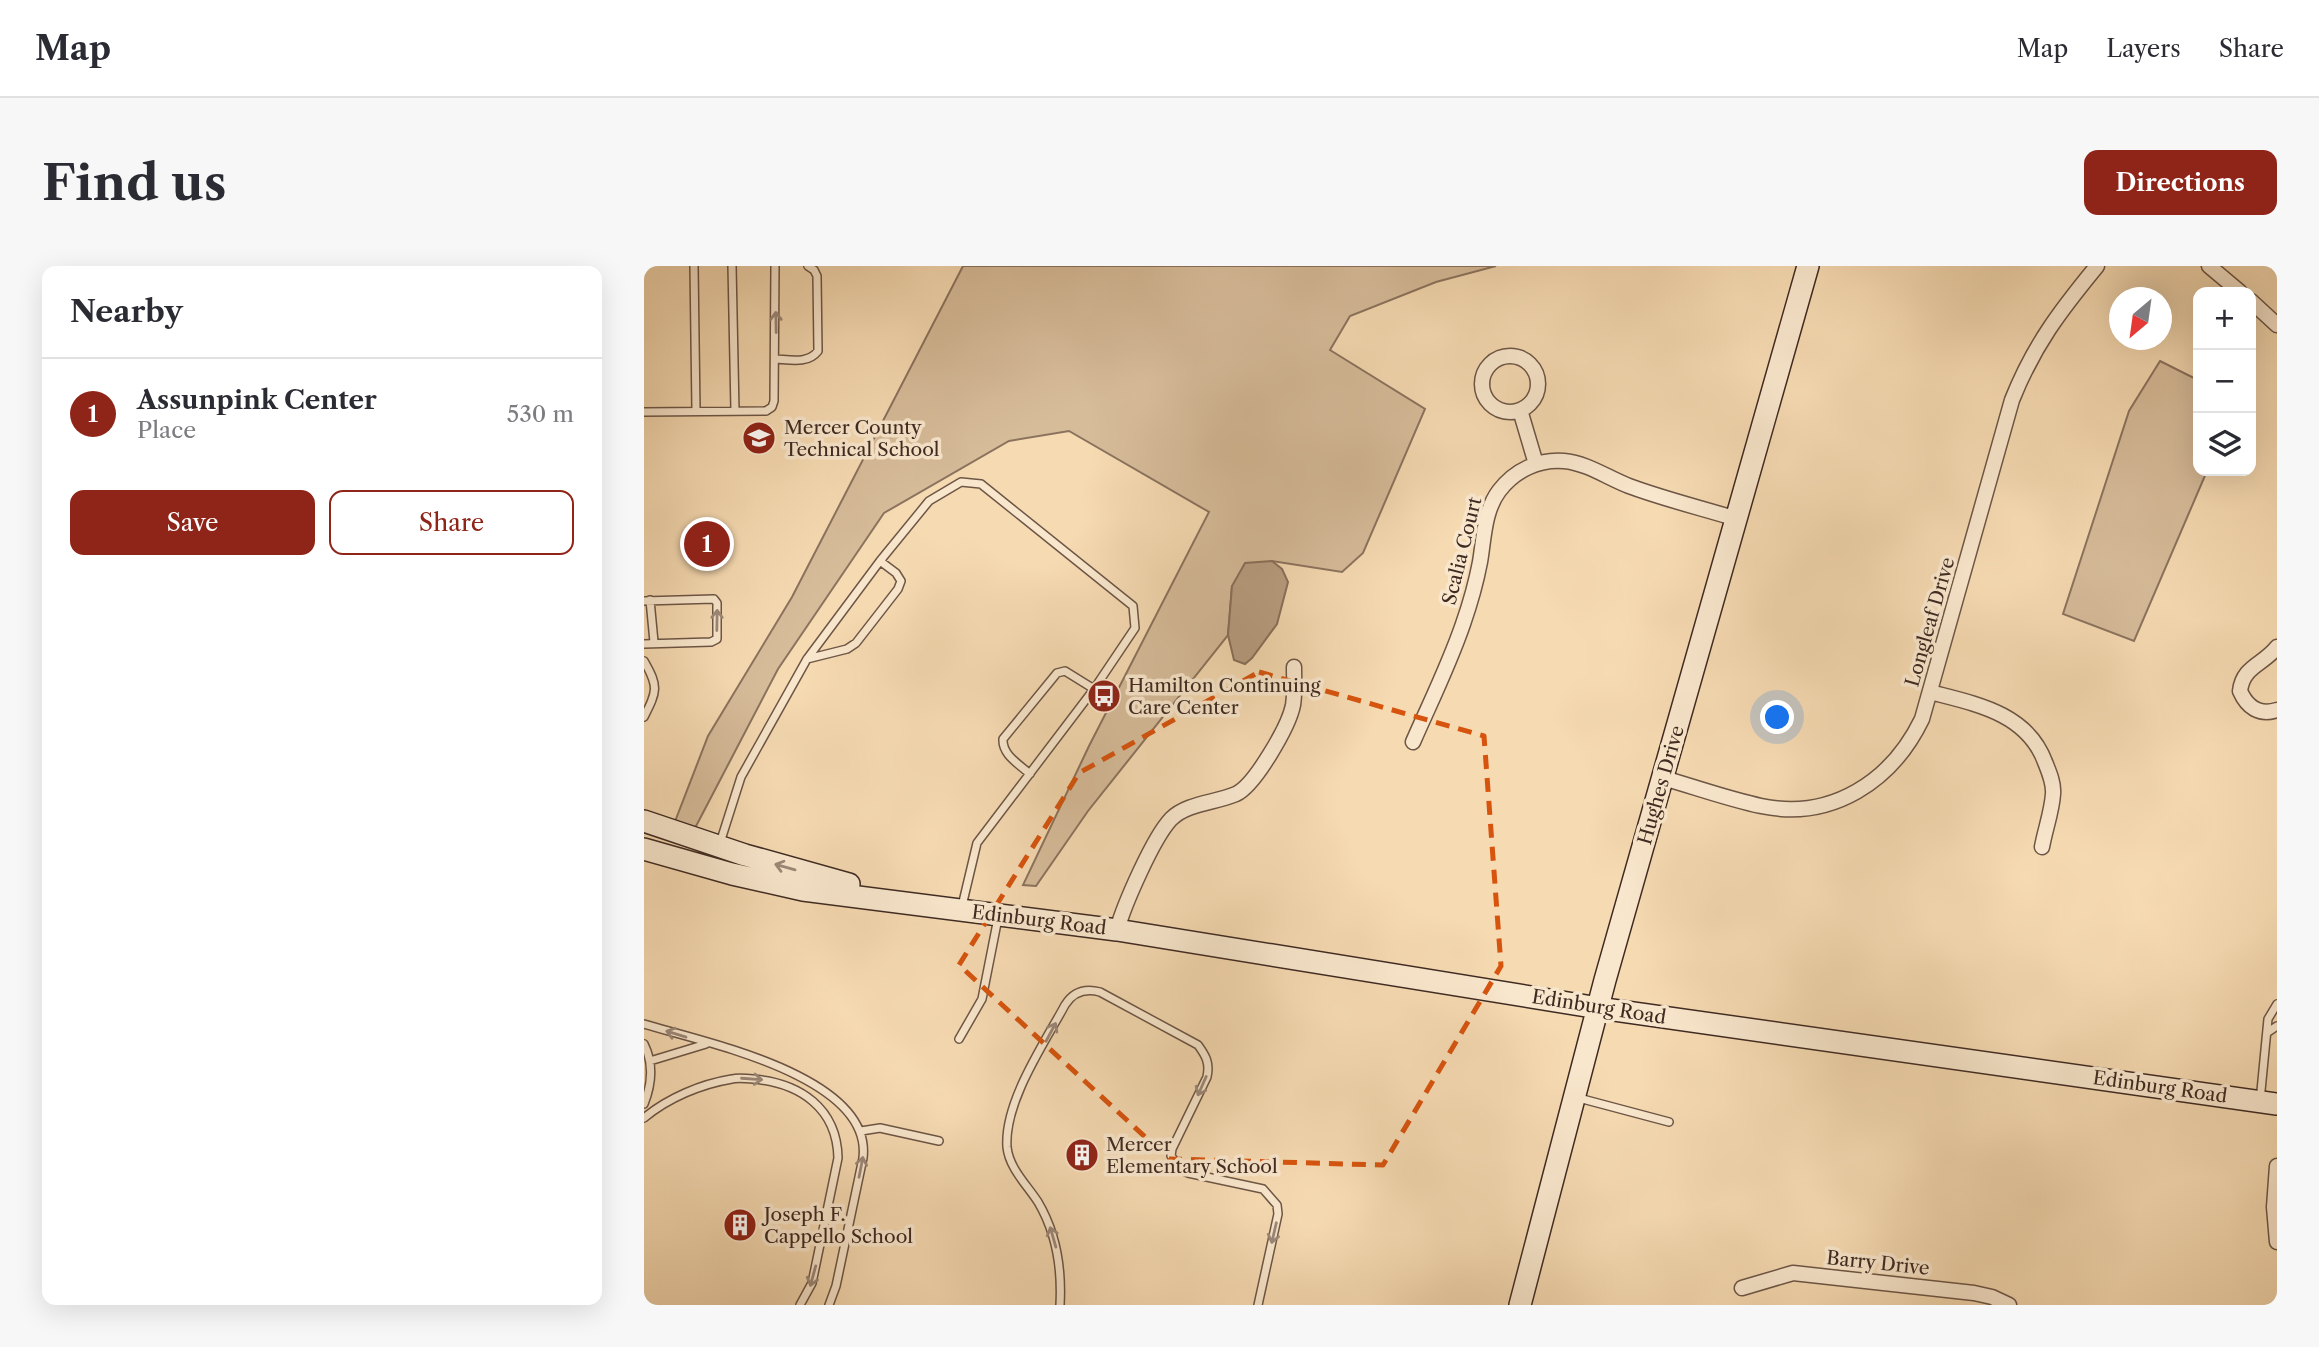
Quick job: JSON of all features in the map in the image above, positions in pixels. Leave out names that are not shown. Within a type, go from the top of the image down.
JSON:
[{"type":"main road","name":"Hughes Drive","points":[[1520,1305],[1599,1008],[1808,266]]},
{"type":"main road","name":"Edinburg Road","points":[[644,821],[718,847],[922,904]]},
{"type":"main road","name":"Edinburg Road","points":[[644,849],[732,874],[803,890],[1117,930],[1599,1008],[2269,1102]]},
{"type":"street","name":"Longleaf Drive","points":[[1663,778],[1760,806],[1802,808],[1833,802],[1863,788],[1882,775],[1899,758],[1922,719],[2012,400],[2040,340],[2055,317],[2097,266]]},
{"type":"street","points":[[2209,266],[2234,287]]},
{"type":"street","points":[[2256,306],[2277,325]]},
{"type":"street","points":[[1511,355],[1529,362],[1538,379],[1534,398],[1520,410],[1511,412],[1494,407],[1483,393],[1483,376],[1493,361],[1501,356],[1511,355]]},
{"type":"street","points":[[1520,410],[1536,464],[1553,461],[1582,465],[1631,486],[1737,519]]},
{"type":"street","name":"Scalia Court","points":[[1413,743],[1463,624],[1490,507],[1508,480],[1521,470],[1536,464]]},
{"type":"street","points":[[2277,647],[2267,659],[2245,673],[2240,691],[2244,701],[2259,711],[2277,710]]},
{"type":"street","points":[[1117,930],[1123,908],[1163,830],[1172,818],[1188,809],[1238,793],[1254,779],[1267,762],[1293,707],[1294,667]]},
{"type":"street","points":[[1930,692],[1986,707],[2004,715],[2034,741],[2044,757],[2053,792],[2042,847]]},
{"type":"street","points":[[2277,1166],[2274,1207],[2277,1242]]},
{"type":"street","name":"Barry Drive","points":[[1742,1288],[1793,1273],[1974,1293],[2009,1305]]},
{"type":"lane","points":[[694,266],[696,411]]},
{"type":"lane","points":[[732,266],[734,411]]},
{"type":"lane","points":[[644,412],[766,411],[772,407],[776,359],[775,266]]},
{"type":"lane","points":[[776,359],[806,360],[814,357],[818,351],[817,276],[808,266]]},
{"type":"lane","points":[[718,847],[741,777],[807,659],[929,500],[961,482],[981,484],[1133,606],[1135,628],[1094,689],[977,843],[961,910]]},
{"type":"lane","points":[[807,659],[847,649],[856,643],[898,589],[901,581],[896,573],[880,561]]},
{"type":"lane","points":[[644,644],[711,642],[717,639],[717,603],[714,599],[647,601],[654,642]]},
{"type":"lane","points":[[644,661],[656,688],[644,717]]},
{"type":"lane","points":[[1030,774],[1002,748],[1003,739],[1057,673],[1065,671],[1094,689]]},
{"type":"lane","points":[[959,1039],[982,999],[999,916]]},
{"type":"lane","points":[[1061,1305],[1055,1238],[1037,1201],[1016,1172],[1007,1150],[1007,1135],[1015,1100],[1065,1005],[1070,997],[1090,990],[1100,992],[1198,1045],[1207,1059],[1207,1077],[1171,1156],[1182,1170],[1188,1173],[1263,1189],[1277,1205],[1276,1223],[1258,1305]]},
{"type":"lane","points":[[2269,1102],[2268,1032],[2270,1013],[2277,1004]]},
{"type":"lane","points":[[644,1024],[769,1063],[829,1092],[861,1131],[865,1144],[863,1158],[832,1304]]},
{"type":"lane","points":[[2268,1032],[2277,1026]]},
{"type":"lane","points":[[644,1044],[651,1076],[644,1104]]},
{"type":"lane","points":[[650,1062],[706,1044]]},
{"type":"lane","points":[[644,1118],[659,1106],[678,1097],[709,1084],[735,1078],[783,1084],[802,1093],[821,1107],[838,1141],[838,1158],[812,1283],[800,1305]]},
{"type":"lane","points":[[1575,1097],[1670,1122]]},
{"type":"lane","points":[[861,1131],[880,1129],[939,1141]]},
{"type":"highlighted area","points":[[1259,672],[1484,736],[1501,966],[1383,1165],[1169,1159],[959,965],[1079,773]]},
{"type":"shaded area","points":[[963,266],[1496,266],[1436,282],[1350,316],[1330,350],[1425,409],[1363,553],[1342,572],[1272,561],[1232,586],[1228,635],[1088,811],[1036,886],[1023,885],[1089,746],[1209,512],[1069,431],[1009,441],[884,513],[778,669],[694,830],[674,824],[708,736],[792,597]]},
{"type":"shaded area","points":[[2160,361],[2193,378],[2193,476],[2205,476],[2134,641],[2063,614],[2129,411]]},
{"type":"shaded area","points":[[1272,561],[1282,569],[1288,582],[1277,624],[1245,664],[1234,660],[1228,635],[1232,586],[1245,563]]},
{"type":"place","name":"Mercer County Technical School","points":[[759,438]]},
{"type":"place","name":"Assunpink Center","points":[[707,544]]},
{"type":"place","name":"Hamilton Continuing Care Center","points":[[1104,696]]},
{"type":"place","name":"Mercer Elementary School","points":[[1082,1155]]},
{"type":"place","name":"Joseph F. Cappello School","points":[[740,1225]]}]
